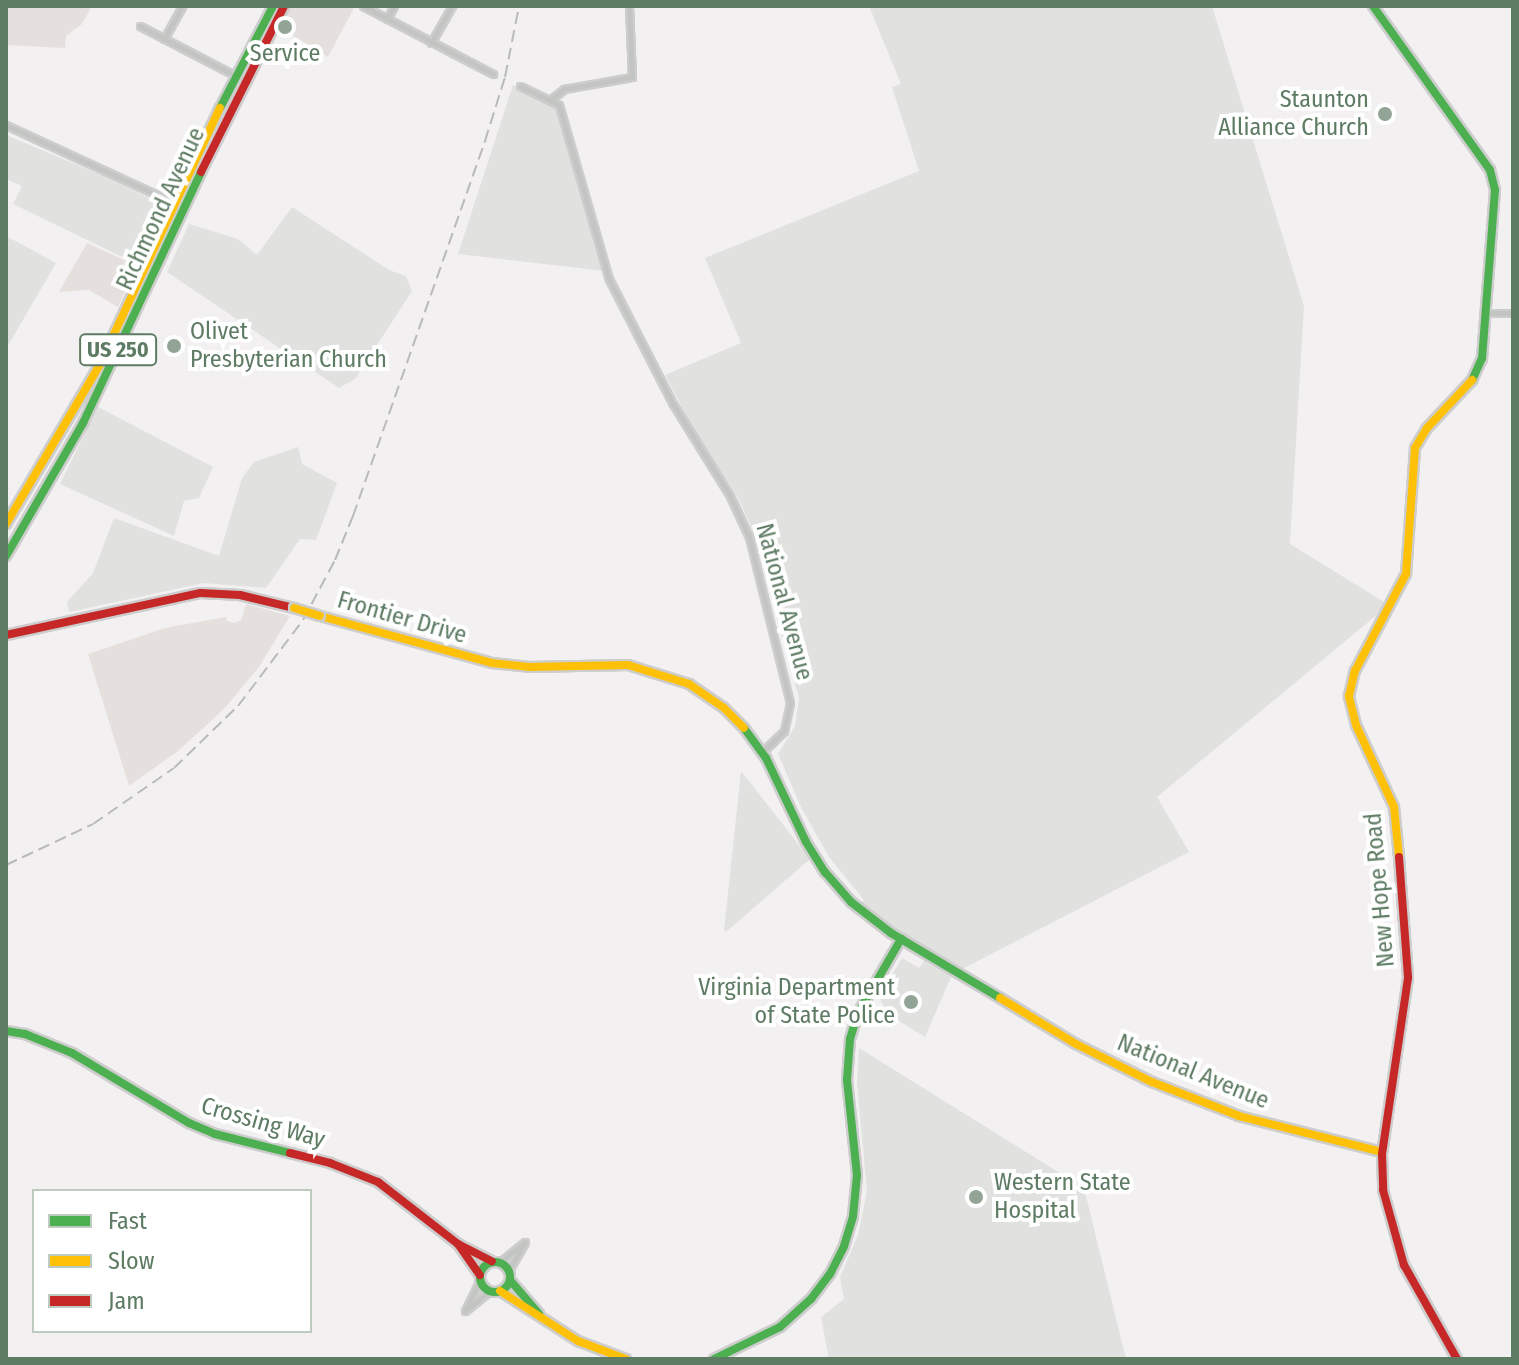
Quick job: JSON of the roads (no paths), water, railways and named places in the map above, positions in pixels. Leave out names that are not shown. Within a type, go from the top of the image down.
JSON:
[{"type":"street","points":[[164,39],[182,6]]},
{"type":"street","name":"Richmond Avenue","points":[[6,556],[83,423],[183,211],[273,6]]},
{"type":"street","name":"Richmond Avenue","points":[[6,524],[99,366],[175,203],[240,78],[284,6]]},
{"type":"street","points":[[363,6],[493,74]]},
{"type":"street","points":[[387,19],[394,6]]},
{"type":"street","points":[[431,43],[452,6]]},
{"type":"street","points":[[520,86],[550,100],[564,89],[632,77],[629,6]]},
{"type":"street","name":"New Hope Road","points":[[1373,6],[1490,170],[1496,213],[1489,313],[1478,369],[1468,385],[1423,433],[1415,448],[1406,574],[1355,671],[1349,689],[1352,714],[1394,807],[1404,909],[1407,981],[1382,1152],[1383,1190],[1401,1258],[1457,1359]]},
{"type":"street","points":[[140,26],[240,78]]},
{"type":"street","name":"National Avenue","points":[[550,100],[559,105],[609,279],[673,404],[730,496],[749,537],[790,703],[784,731],[762,752],[806,842],[825,872],[860,911],[1076,1044],[1152,1082],[1239,1116],[1382,1152]]},
{"type":"street","points":[[6,125],[175,203],[183,211]]},
{"type":"street","points":[[1489,313],[1513,313]]},
{"type":"street","name":"Frontier Drive","points":[[6,635],[201,593],[240,595],[492,663],[541,667],[617,664],[657,671],[689,684],[717,702],[743,726],[762,752]]},
{"type":"street","points":[[714,1359],[780,1327],[811,1299],[830,1274],[844,1246],[853,1216],[857,1175],[847,1080],[848,1047],[858,1013],[901,939]]},
{"type":"street","name":"Crossing Way","points":[[6,1031],[25,1034],[72,1053],[189,1123],[215,1134],[330,1163],[378,1182],[422,1212],[458,1244],[476,1265],[480,1278]]},
{"type":"street","points":[[539,1315],[510,1280],[509,1270],[525,1242],[496,1262],[483,1266],[465,1311],[490,1291],[500,1291],[578,1341],[626,1359]]},
{"type":"street","name":"Crossing Way","points":[[458,1244],[496,1262]]},
{"type":"street","points":[[496,1262],[509,1270]]},
{"type":"street","points":[[480,1278],[490,1291]]},
{"type":"street","points":[[500,1291],[510,1280]]},
{"type":"railway","points":[[6,865],[93,824],[174,768],[238,706],[303,620],[335,560],[353,516],[485,141],[505,77],[519,6]]},
{"type":"place","name":"Service","points":[[285,27]]},
{"type":"place","name":"Staunton Alliance Church","points":[[1385,114]]},
{"type":"place","name":"Olivet Presbyterian Church","points":[[174,346]]},
{"type":"place","name":"Virginia Department of State Police","points":[[911,1002]]},
{"type":"place","name":"Western State Hospital","points":[[976,1197]]}]
